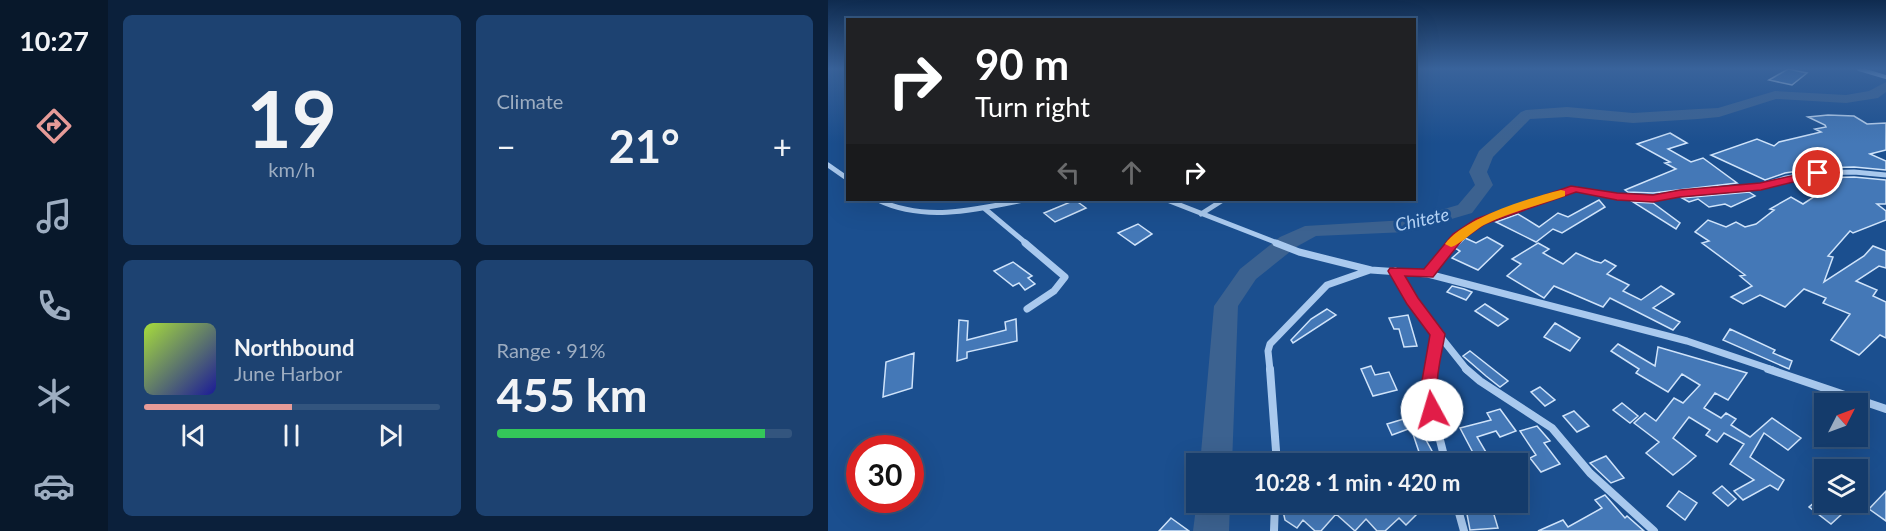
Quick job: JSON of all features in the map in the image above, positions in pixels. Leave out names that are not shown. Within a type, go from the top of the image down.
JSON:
[{"type":"street","points":[[828,165],[846,177]]},
{"type":"street","points":[[1428,274],[1457,237],[1480,222],[1575,189],[1617,197],[1653,198],[1680,193],[1761,186],[1786,178],[1818,173],[1854,172],[1886,175]]},
{"type":"street","points":[[880,201],[897,208],[952,213],[1018,201]]},
{"type":"street","points":[[1169,201],[1299,252],[1371,270],[1428,274],[1687,341],[1886,409]]},
{"type":"street","points":[[1201,214],[1221,201]]},
{"type":"street","points":[[984,208],[1065,277],[1056,289],[1027,309]]},
{"type":"street","points":[[1277,453],[1275,399],[1268,351],[1270,344],[1327,285],[1371,270]]},
{"type":"street","points":[[1395,271],[1412,301],[1461,365],[1480,381],[1552,428],[1590,473],[1654,531]]},
{"type":"street","points":[[1438,334],[1430,366],[1428,392],[1443,453]]},
{"type":"street","points":[[1274,531],[1275,513]]},
{"type":"street","points":[[1459,513],[1464,531]]},
{"type":"building","points":[[1854,116],[1867,124],[1886,123],[1886,150],[1870,154],[1886,161],[1886,170],[1854,167],[1818,168],[1785,173],[1765,180],[1711,155],[1757,139],[1774,146],[1779,142],[1821,132],[1815,129],[1826,127],[1825,125],[1808,117]]},
{"type":"building","points":[[1670,133],[1687,143],[1668,149],[1691,162],[1703,158],[1737,183],[1653,193],[1625,190],[1676,169],[1665,163],[1670,162],[1637,144]]},
{"type":"building","points":[[1854,177],[1886,180],[1886,204],[1877,204],[1886,211],[1886,220],[1853,233],[1850,231],[1828,256],[1833,257],[1824,282],[1864,256],[1873,246],[1886,251],[1886,268],[1879,266],[1856,281],[1877,290],[1873,296],[1886,302],[1886,338],[1880,335],[1859,355],[1831,340],[1850,314],[1823,303],[1826,298],[1804,289],[1785,307],[1760,295],[1743,304],[1731,297],[1752,286],[1740,276],[1745,275],[1702,243],[1709,241],[1695,232],[1708,220],[1726,227],[1736,222],[1745,227],[1756,224],[1774,210],[1770,209],[1791,197],[1803,204],[1826,189],[1819,186],[1815,178]]},
{"type":"building","points":[[1749,192],[1755,196],[1731,207],[1725,204],[1709,207],[1698,199],[1689,202],[1682,198]]},
{"type":"building","points":[[1599,200],[1605,207],[1562,233],[1553,229],[1536,242],[1496,222],[1518,214],[1539,227],[1558,213],[1568,217]]},
{"type":"building","points":[[1073,201],[1086,208],[1055,222],[1044,213]]},
{"type":"building","points":[[1633,202],[1653,203],[1680,223],[1676,229]]},
{"type":"building","points":[[1138,224],[1152,234],[1135,245],[1118,233]]},
{"type":"building","points":[[1487,237],[1503,246],[1478,270],[1452,258],[1460,251],[1455,248],[1465,238],[1476,243]]},
{"type":"building","points":[[1538,243],[1549,249],[1543,253],[1563,264],[1576,253],[1601,263],[1605,260],[1616,266],[1607,274],[1629,285],[1623,291],[1641,300],[1661,286],[1674,294],[1653,308],[1680,322],[1673,330],[1610,298],[1603,307],[1554,286],[1544,298],[1507,276],[1521,264],[1512,259]]},
{"type":"building","points":[[1013,262],[1032,276],[1028,278],[1035,284],[1025,290],[1019,283],[1013,286],[994,271]]},
{"type":"building","points":[[1452,286],[1472,292],[1466,300],[1447,292]]},
{"type":"building","points":[[1485,304],[1508,319],[1498,326],[1475,311]]},
{"type":"building","points":[[1327,309],[1336,315],[1293,343],[1291,340],[1311,319]]},
{"type":"building","points":[[1408,315],[1417,346],[1404,347],[1399,329],[1394,329],[1389,318]]},
{"type":"building","points":[[1016,319],[1017,341],[967,352],[967,358],[957,361],[959,320],[968,321],[967,340],[1006,330],[1005,322]]},
{"type":"building","points":[[1555,323],[1580,338],[1570,351],[1544,337]]},
{"type":"building","points":[[1730,329],[1775,350],[1773,353],[1792,361],[1789,369],[1723,340]]},
{"type":"building","points":[[1618,344],[1655,366],[1658,347],[1747,373],[1728,400],[1715,393],[1704,408],[1721,418],[1726,413],[1736,419],[1731,425],[1750,437],[1772,418],[1801,438],[1788,450],[1764,433],[1750,457],[1784,480],[1778,490],[1770,485],[1743,500],[1734,491],[1754,480],[1730,464],[1744,444],[1724,433],[1717,442],[1706,435],[1710,430],[1689,417],[1673,438],[1696,456],[1687,464],[1673,475],[1646,453],[1659,442],[1634,423],[1645,413],[1656,421],[1674,398],[1683,403],[1700,385],[1682,374],[1668,392],[1636,373],[1639,369],[1611,351]]},
{"type":"building","points":[[1470,351],[1508,381],[1500,387],[1486,376],[1463,356]]},
{"type":"building","points":[[914,353],[912,388],[883,397],[886,362]]},
{"type":"building","points":[[1371,366],[1375,375],[1389,372],[1397,390],[1373,396],[1361,369]]},
{"type":"building","points":[[1540,387],[1555,400],[1545,406],[1531,392]]},
{"type":"building","points":[[1622,403],[1638,416],[1630,423],[1613,410]]},
{"type":"building","points":[[1500,409],[1516,431],[1500,437],[1496,431],[1477,437],[1486,453],[1473,453],[1460,428],[1491,420],[1487,413]]},
{"type":"building","points":[[1418,410],[1429,437],[1425,438],[1433,453],[1419,453],[1411,428],[1392,435],[1387,424],[1407,418],[1405,412]]},
{"type":"building","points":[[1574,411],[1589,426],[1577,432],[1563,416]]},
{"type":"building","points":[[1537,426],[1550,441],[1544,443],[1560,464],[1541,472],[1530,458],[1536,455],[1520,431]]},
{"type":"building","points":[[1606,456],[1624,478],[1611,483],[1590,463]]},
{"type":"building","points":[[1722,486],[1736,499],[1728,506],[1713,493]]},
{"type":"building","points":[[1679,491],[1697,503],[1685,520],[1667,506]]},
{"type":"building","points":[[1886,491],[1886,521],[1869,509]]},
{"type":"building","points":[[1605,495],[1625,518],[1627,516],[1644,531],[1538,531],[1563,520],[1568,527],[1602,508],[1595,500]]},
{"type":"building","points":[[1283,513],[1417,514],[1406,525],[1399,518],[1385,531],[1377,531],[1366,519],[1355,531],[1336,514],[1321,531],[1315,531],[1303,520],[1297,528],[1285,520]]},
{"type":"building","points":[[1467,513],[1494,513],[1498,528],[1470,530]]},
{"type":"building","points":[[1817,513],[1843,513],[1831,524]]},
{"type":"building","points":[[1171,518],[1189,531],[1159,531]]},
{"type":"waterway","name":"Chitete","points":[[1217,453],[1226,306],[1248,274],[1288,242],[1312,230],[1407,226],[1465,209],[1484,185],[1478,172],[1485,155],[1526,115],[1567,112],[1633,118],[1719,112],[1775,95],[1846,99],[1875,94]]},
{"type":"waterway","name":"Chitete","points":[[1211,531],[1212,513]]},
{"type":"slow traffic","points":[[1451,244],[1457,237],[1480,222],[1561,194]]},
{"type":"route","points":[[1432,410],[1428,392],[1430,366],[1438,334],[1412,301],[1395,271],[1428,274],[1457,237],[1480,222],[1570,190],[1634,199],[1653,198],[1680,193],[1761,186],[1786,178],[1818,173]]}]
